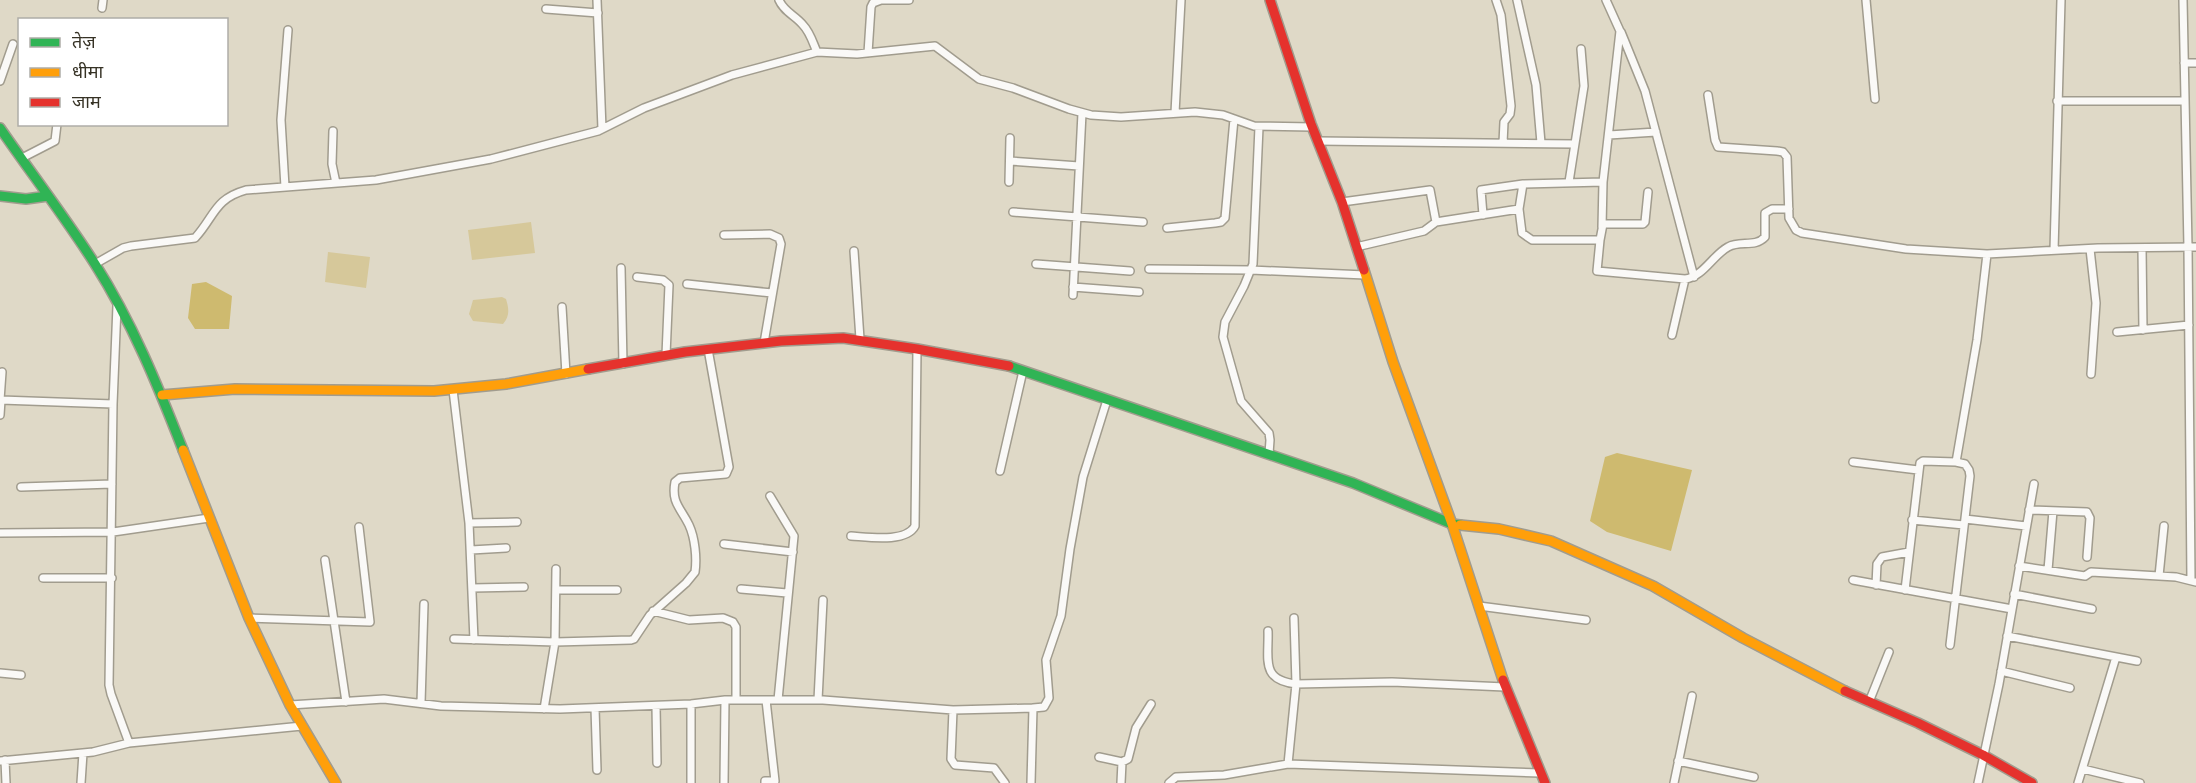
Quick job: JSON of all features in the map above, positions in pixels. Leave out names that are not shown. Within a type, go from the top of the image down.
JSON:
[{"type":"main road","points":[[1270,0],[1312,127],[1342,202],[1393,362],[1452,524],[1505,687],[1545,783]]},
{"type":"main road","points":[[0,128],[95,264],[117,304],[162,395],[249,618],[290,705],[336,783]]},
{"type":"main road","points":[[0,196],[26,199],[48,196]]},
{"type":"main road","points":[[162,395],[235,389],[333,392],[453,390],[506,384],[708,349],[843,338],[860,339],[1005,366],[1353,483],[1452,524],[1499,529],[1551,541],[1653,586],[1743,638],[1869,702],[1983,755],[2032,783]]},
{"type":"street","points":[[597,0],[602,129]]},
{"type":"street","points":[[779,0],[785,10],[802,23],[807,30],[816,52]]},
{"type":"street","points":[[868,53],[873,3],[882,0],[909,0]]},
{"type":"street","points":[[1174,113],[1181,0]]},
{"type":"street","points":[[1496,0],[1501,15],[1511,106],[1510,114],[1504,122],[1503,143]]},
{"type":"street","points":[[1517,0],[1536,84],[1541,143]]},
{"type":"street","points":[[1606,0],[1645,91],[1695,277]]},
{"type":"street","points":[[1866,0],[1875,99]]},
{"type":"street","points":[[2054,250],[2061,0]]},
{"type":"street","points":[[2019,566],[2085,576],[2091,572],[2184,578],[2194,581],[2192,343],[2188,325],[2192,247],[2183,0]]},
{"type":"street","points":[[546,9],[598,13]]},
{"type":"street","points":[[285,187],[281,120],[288,30]]},
{"type":"street","points":[[1620,31],[1603,182],[1602,227],[1597,271],[1685,279],[1695,277],[1729,246],[1761,241],[1765,237],[1765,216],[1768,210],[1789,208]]},
{"type":"street","points":[[0,81],[13,44]]},
{"type":"street","points":[[95,264],[123,248],[195,238],[221,202],[229,195],[246,190],[376,180],[491,159],[602,129],[644,108],[732,75],[816,52],[868,53],[935,46],[979,79],[1013,88],[1082,113],[1113,117],[1210,113],[1259,127],[1312,127]]},
{"type":"street","points":[[1569,182],[1584,86],[1581,49]]},
{"type":"street","points":[[2184,63],[2196,63]]},
{"type":"street","points":[[1708,95],[1718,147],[1778,151],[1785,154],[1789,218],[1796,230],[1802,232],[1906,249],[1987,255],[2054,250],[2192,247]]},
{"type":"street","points":[[2057,101],[2185,101]]},
{"type":"street","points":[[1082,113],[1073,291],[1139,292]]},
{"type":"street","points":[[1167,228],[1221,222],[1225,218],[1234,119]]},
{"type":"street","points":[[22,158],[55,141],[57,126]]},
{"type":"street","points":[[1259,127],[1253,264],[1226,322],[1223,337],[1241,401],[1269,433],[1269,454]]},
{"type":"street","points":[[333,130],[332,164],[336,183]]},
{"type":"street","points":[[1609,135],[1656,132]]},
{"type":"street","points":[[1009,182],[1010,138]]},
{"type":"street","points":[[1318,141],[1574,144]]},
{"type":"street","points":[[1010,161],[1079,166]]},
{"type":"street","points":[[1483,215],[1481,190],[1523,184],[1603,182]]},
{"type":"street","points":[[1523,184],[1519,209],[1522,233],[1532,240],[1600,240]]},
{"type":"street","points":[[1342,202],[1430,190],[1436,222]]},
{"type":"street","points":[[1602,227],[1607,224],[1643,224],[1646,222],[1648,192]]},
{"type":"street","points":[[1356,247],[1424,231],[1436,222],[1519,209]]},
{"type":"street","points":[[1013,212],[1143,222]]},
{"type":"street","points":[[723,236],[770,234],[779,238],[781,244],[764,343]]},
{"type":"street","points":[[2142,248],[2143,330]]},
{"type":"street","points":[[2090,249],[2096,303],[2091,374]]},
{"type":"street","points":[[854,251],[860,339]]},
{"type":"street","points":[[1956,462],[1977,340],[1987,255]]},
{"type":"street","points":[[1036,264],[1130,271]]},
{"type":"street","points":[[621,268],[623,364]]},
{"type":"street","points":[[1149,269],[1251,270],[1365,275]]},
{"type":"street","points":[[637,277],[663,280],[669,285],[666,355]]},
{"type":"street","points":[[1672,335],[1685,279]]},
{"type":"street","points":[[687,284],[772,293]]},
{"type":"street","points":[[117,304],[113,404],[113,532],[109,685],[129,743]]},
{"type":"street","points":[[562,307],[566,374]]},
{"type":"street","points":[[2117,332],[2188,325]]},
{"type":"street","points":[[454,639],[555,642],[631,640],[653,611],[686,583],[694,572],[693,535],[688,522],[676,506],[675,482],[680,477],[726,474],[729,467],[708,349]]},
{"type":"street","points":[[851,536],[899,537],[912,532],[915,526],[917,349]]},
{"type":"street","points":[[1000,471],[1023,371]]},
{"type":"street","points":[[0,415],[2,372]]},
{"type":"street","points":[[453,390],[470,523],[474,640]]},
{"type":"street","points":[[1,400],[113,404]]},
{"type":"street","points":[[290,705],[384,699],[441,706],[544,709],[656,706],[725,700],[818,700],[953,710],[1044,707],[1049,698],[1046,660],[1062,616],[1070,549],[1083,477],[1107,400]]},
{"type":"street","points":[[1905,590],[1920,463],[1923,461],[1965,464],[1969,470],[1950,645]]},
{"type":"street","points":[[1853,462],[1918,470]]},
{"type":"street","points":[[21,486],[112,484]]},
{"type":"street","points":[[1978,783],[2001,672],[2034,484]]},
{"type":"street","points":[[770,496],[792,529],[794,536],[778,700]]},
{"type":"street","points":[[2029,510],[2087,512],[2090,518],[2087,557]]},
{"type":"street","points":[[2048,570],[2053,511]]},
{"type":"street","points":[[0,533],[113,532],[209,518]]},
{"type":"street","points":[[1912,520],[2026,526]]},
{"type":"street","points":[[470,523],[518,522]]},
{"type":"street","points":[[2159,576],[2164,526]]},
{"type":"street","points":[[249,618],[370,622],[359,527]]},
{"type":"street","points":[[724,544],[793,552]]},
{"type":"street","points":[[471,550],[506,548]]},
{"type":"street","points":[[1876,585],[1877,564],[1882,557],[1909,552]]},
{"type":"street","points":[[325,560],[346,702]]},
{"type":"street","points":[[544,709],[555,642],[556,569]]},
{"type":"street","points":[[43,578],[112,578]]},
{"type":"street","points":[[1853,580],[2012,609]]},
{"type":"street","points":[[472,588],[524,587]]},
{"type":"street","points":[[741,589],[787,592]]},
{"type":"street","points":[[556,590],[617,590]]},
{"type":"street","points":[[2014,594],[2092,609]]},
{"type":"street","points":[[818,700],[823,600]]},
{"type":"street","points":[[421,704],[424,604]]},
{"type":"street","points":[[1479,606],[1586,620]]},
{"type":"street","points":[[653,611],[689,620],[723,618],[733,622],[736,627],[736,700]]},
{"type":"street","points":[[1288,764],[1296,684],[1294,618]]},
{"type":"street","points":[[1268,631],[1270,672],[1277,680],[1296,684],[1392,682],[1505,687]]},
{"type":"street","points":[[2007,636],[2137,661]]},
{"type":"street","points":[[1869,702],[1889,652]]},
{"type":"street","points":[[2078,783],[2116,657]]},
{"type":"street","points":[[2001,672],[2070,688]]},
{"type":"street","points":[[0,673],[21,675]]},
{"type":"street","points":[[1674,783],[1692,696]]},
{"type":"street","points":[[724,783],[725,700]]},
{"type":"street","points":[[765,783],[765,781],[775,781],[766,700]]},
{"type":"street","points":[[691,704],[691,783]]},
{"type":"street","points":[[1100,757],[1122,762],[1128,759],[1136,728],[1151,704]]},
{"type":"street","points":[[656,706],[657,763]]},
{"type":"street","points":[[595,708],[597,770]]},
{"type":"street","points":[[1031,783],[1033,708]]},
{"type":"street","points":[[953,710],[951,759],[955,765],[994,768],[1005,783]]},
{"type":"street","points":[[6,783],[2,760],[83,753],[129,743],[302,726]]},
{"type":"street","points":[[81,783],[83,753]]},
{"type":"street","points":[[1678,761],[1754,777]]},
{"type":"street","points":[[1121,783],[1122,762]]},
{"type":"street","points":[[1169,783],[1176,777],[1224,775],[1288,764],[1540,773]]},
{"type":"street","points":[[2083,769],[2140,783]]},
{"type":"shaded area","points":[[531,222],[535,253],[472,260],[468,230]]},
{"type":"shaded area","points":[[328,252],[370,257],[366,288],[325,282]]},
{"type":"shaded area","points":[[206,282],[232,296],[229,329],[195,329],[188,318],[192,284]]},
{"type":"shaded area","points":[[502,297],[506,299],[508,309],[507,318],[503,324],[473,321],[469,314],[473,300]]},
{"type":"shaded area","points":[[1617,453],[1692,470],[1671,551],[1607,532],[1590,521],[1605,457]]},
{"type":"traffic: fast","points":[[0,128],[72,229],[108,286],[144,355],[183,450]]},
{"type":"traffic: fast","points":[[0,196],[26,199],[48,196]]},
{"type":"traffic: fast","points":[[1009,366],[1353,483],[1452,524],[1460,525]]},
{"type":"traffic: slow","points":[[1364,270],[1393,362],[1452,524],[1503,680]]},
{"type":"traffic: slow","points":[[162,395],[235,389],[434,391],[506,384],[588,369]]},
{"type":"traffic: slow","points":[[183,450],[249,618],[290,705],[336,783]]},
{"type":"traffic: slow","points":[[1460,525],[1499,529],[1551,541],[1653,586],[1743,638],[1845,691]]},
{"type":"traffic: jam","points":[[1270,0],[1311,124],[1342,202],[1364,270]]},
{"type":"traffic: jam","points":[[588,369],[685,352],[781,341],[843,338],[1009,366]]},
{"type":"traffic: jam","points":[[1503,680],[1545,783]]},
{"type":"traffic: jam","points":[[1845,691],[1918,723],[1983,755],[2032,783]]}]
